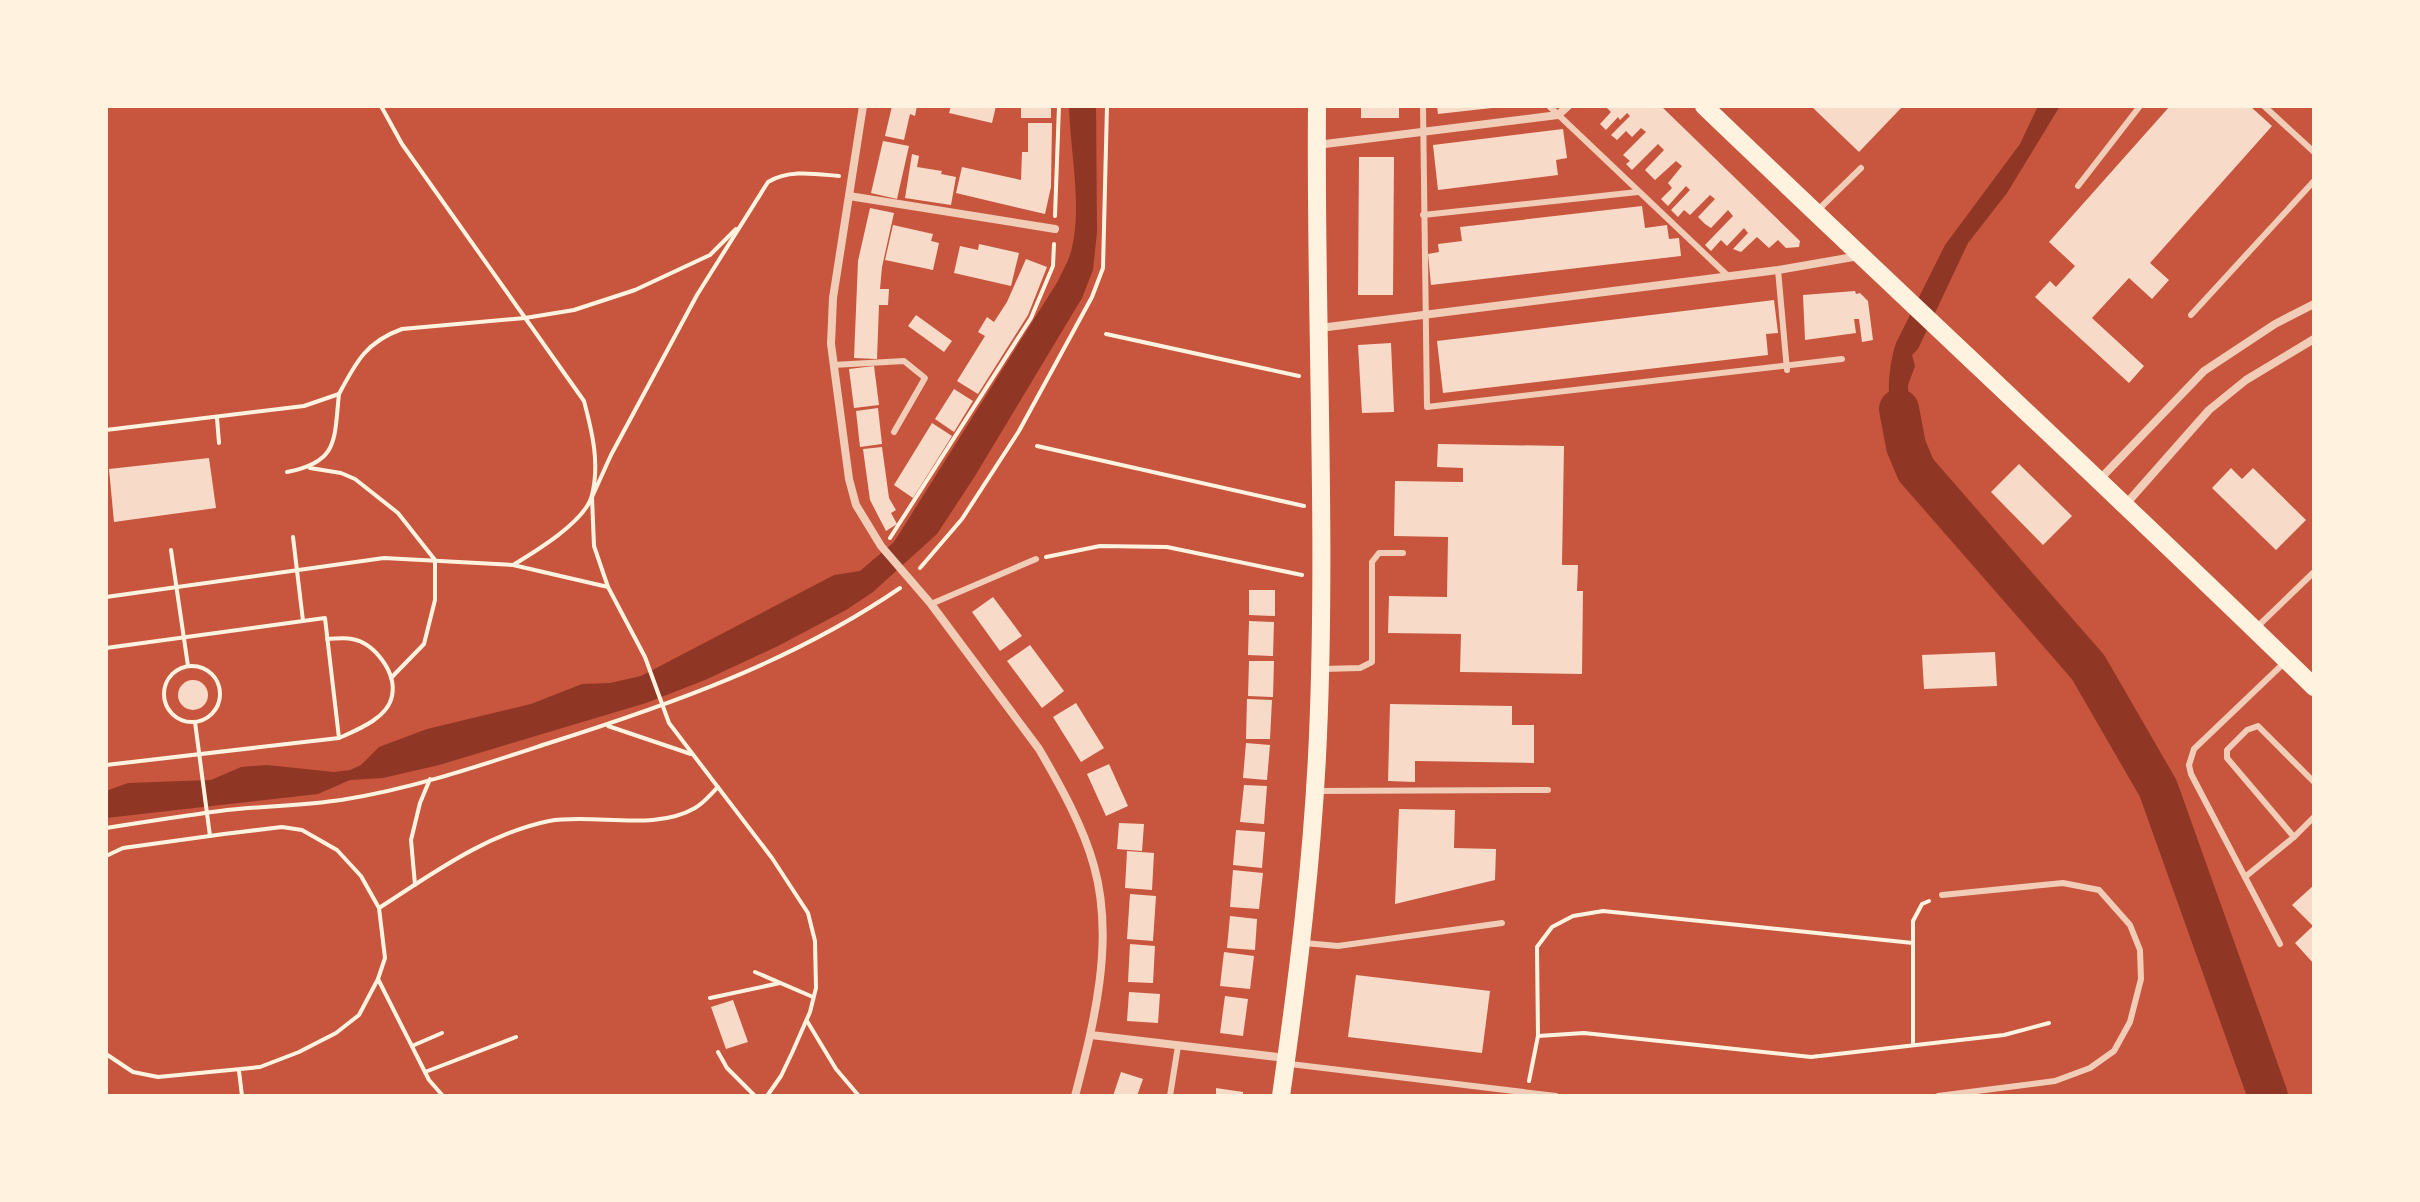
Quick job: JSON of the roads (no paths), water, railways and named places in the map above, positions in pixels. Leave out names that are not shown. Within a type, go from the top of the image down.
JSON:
[{"type":"main road","points":[[1281,1096],[1310,871],[1315,791],[1321,579],[1317,106]]},
{"type":"main road","points":[[1704,106],[2100,479],[2314,687]]},
{"type":"street","points":[[863,106],[833,298],[833,365],[849,479],[856,505],[881,546],[928,600],[1039,749],[1060,787],[1094,865],[1103,936],[1091,1035],[1075,1096]]},
{"type":"street","points":[[1317,146],[1558,115],[1568,106]]},
{"type":"street","points":[[849,196],[1055,229]]},
{"type":"street","points":[[1320,328],[1778,270],[1860,256]]},
{"type":"street","points":[[2100,479],[2204,371],[2275,324],[2314,304]]},
{"type":"street","points":[[2126,504],[2209,410],[2246,380],[2314,339]]},
{"type":"street","points":[[1091,1035],[1286,1058]]},
{"type":"lane","points":[[1423,106],[1427,407],[1842,359]]},
{"type":"lane","points":[[1549,106],[1727,275]]},
{"type":"lane","points":[[2078,186],[2140,106]]},
{"type":"lane","points":[[2264,106],[2314,152]]},
{"type":"lane","points":[[1815,212],[1861,168]]},
{"type":"lane","points":[[2191,315],[2314,181]]},
{"type":"lane","points":[[1423,215],[1638,192]]},
{"type":"lane","points":[[1778,270],[1787,367]]},
{"type":"lane","points":[[833,365],[904,361],[925,378],[894,432]]},
{"type":"lane","points":[[1319,669],[1360,668],[1372,662],[1372,562],[1379,553],[1403,553]]},
{"type":"lane","points":[[928,600],[1036,559]]},
{"type":"lane","points":[[2255,630],[2314,572]]},
{"type":"lane","points":[[2280,944],[2191,774],[2190,757],[2194,749],[2287,661]]},
{"type":"lane","points":[[2294,837],[2227,758],[2227,750],[2247,730],[2258,726],[2314,782]]},
{"type":"lane","points":[[1315,791],[1548,790]]},
{"type":"lane","points":[[2245,877],[2314,817]]},
{"type":"lane","points":[[1938,1096],[2055,1081],[2090,1068],[2114,1051],[2130,1022],[2141,979],[2140,950],[2130,925],[2099,890],[2063,883],[1942,895]]},
{"type":"lane","points":[[1301,943],[1338,946],[1502,923]]},
{"type":"lane","points":[[1170,1096],[1178,1046]]},
{"type":"lane","points":[[1286,1058],[1290,1064],[1556,1096]]},
{"type":"waterway","points":[[1899,409],[1906,446],[1916,470],[2088,667],[2158,788],[2268,1096]]}]
